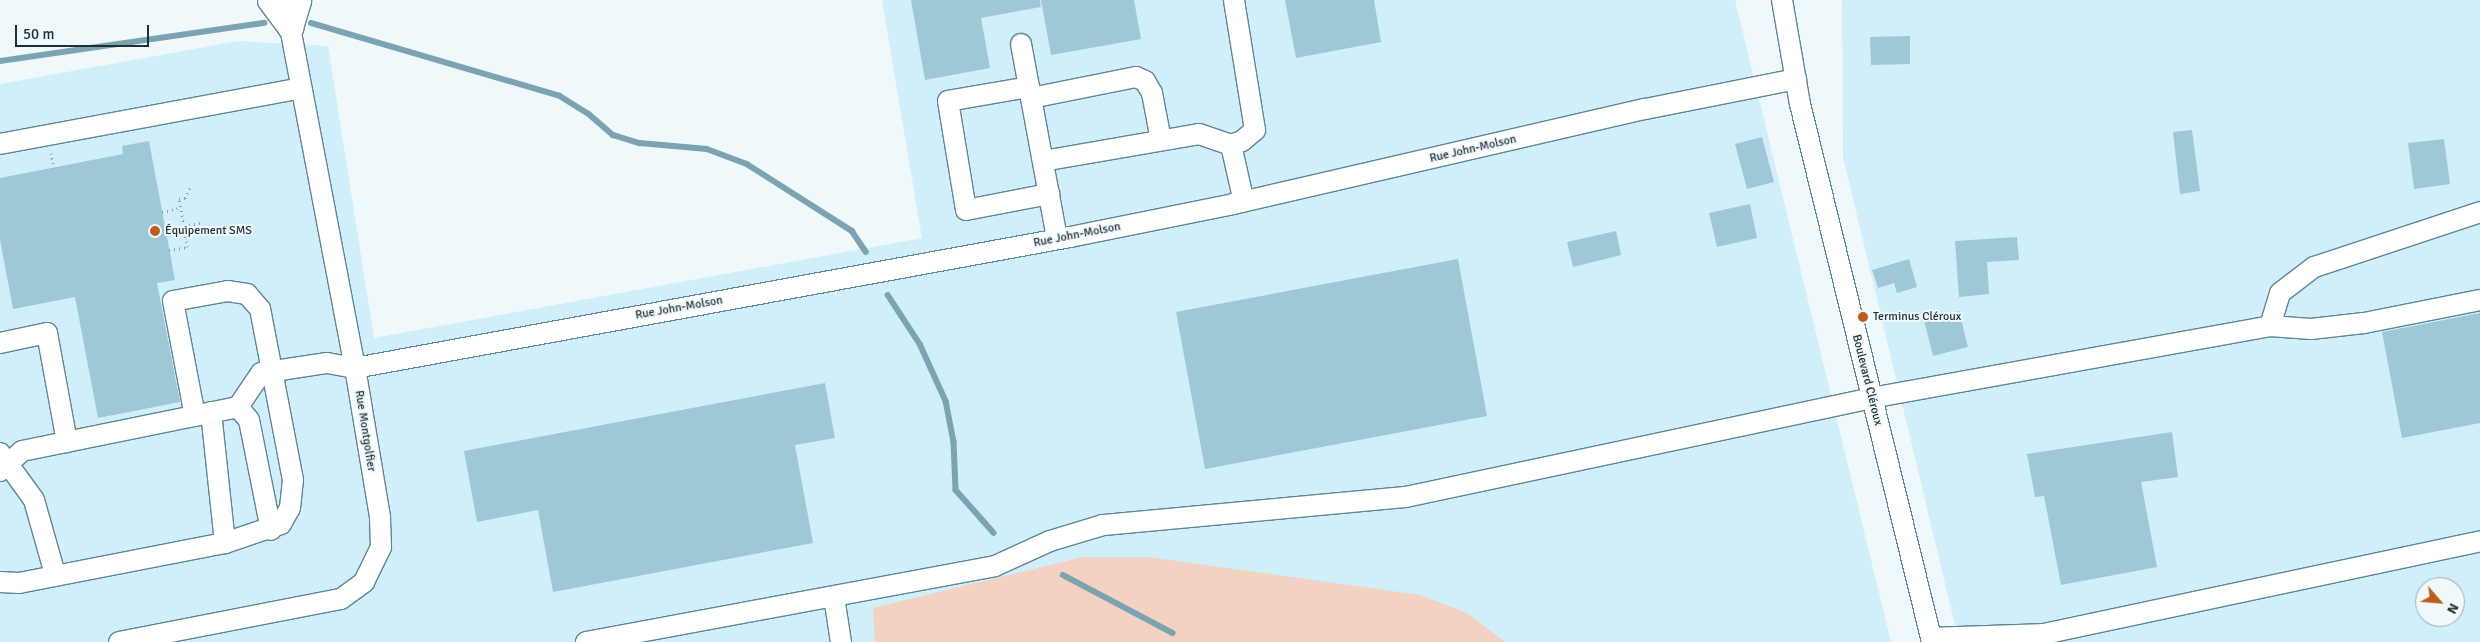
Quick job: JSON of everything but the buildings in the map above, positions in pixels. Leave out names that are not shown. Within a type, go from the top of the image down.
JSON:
[{"type":"main road","points":[[270,0],[290,27]]},
{"type":"main road","points":[[290,27],[298,0]]},
{"type":"street","points":[[1231,145],[1255,130],[1234,0]]},
{"type":"street","name":"Boulevard Cléroux","points":[[1782,0],[1796,79],[1871,398],[1932,640]]},
{"type":"street","name":"Rue Montgolfier","points":[[119,642],[327,604],[354,592],[364,582],[377,560],[381,533],[355,368],[290,27]]},
{"type":"street","points":[[1021,44],[1057,239]]},
{"type":"street","points":[[1049,194],[966,210],[948,101],[1136,77],[1145,81],[1152,92],[1160,140]]},
{"type":"street","name":"Rue John-Molson","points":[[355,368],[1057,239],[1244,202],[1645,109],[1796,79]]},
{"type":"street","points":[[0,144],[301,88]]},
{"type":"street","points":[[1043,161],[1199,134],[1231,145]]},
{"type":"street","points":[[1231,145],[1244,202]]},
{"type":"street","points":[[2270,326],[2280,293],[2314,267],[2480,212]]},
{"type":"street","points":[[0,582],[19,583],[55,574],[225,543],[271,530],[286,518],[294,496],[294,480],[260,309],[252,297],[228,291],[173,301],[203,414],[225,543]]},
{"type":"street","points":[[586,642],[995,566],[1050,541],[1103,525],[1406,497],[1871,398],[2270,326],[2311,329],[2364,323],[2480,300]]},
{"type":"street","points":[[0,344],[47,332],[67,442]]},
{"type":"street","points":[[55,574],[42,520],[26,487],[3,462],[22,451],[238,406],[261,373],[327,363],[355,368]]},
{"type":"street","points":[[238,406],[249,420],[271,530]]},
{"type":"street","points":[[1932,640],[2044,634],[2480,541]]},
{"type":"street","points":[[834,597],[841,642]]},
{"type":"path","points":[[52,162],[54,168]]},
{"type":"path","points":[[169,250],[187,247],[179,199],[185,198],[190,188]]},
{"type":"path","points":[[162,212],[180,208]]},
{"type":"path","points":[[165,231],[204,222]]},
{"type":"shaded area","points":[[882,0],[1735,0],[1891,642],[0,642],[0,84],[238,41],[328,46],[374,338],[922,238]]},
{"type":"shaded area","points":[[1842,0],[2480,0],[2480,642],[1959,642],[1843,157]]},
{"type":"shaded area","points":[[1083,557],[1149,557],[1420,595],[1467,613],[1505,642],[875,642],[873,608]]},
{"type":"waterway","points":[[0,61],[264,23]]},
{"type":"waterway","points":[[311,23],[560,96],[589,114],[613,135],[640,143],[707,149],[747,164],[852,231],[866,252]]},
{"type":"waterway","points":[[888,295],[920,344],[946,401],[954,442],[956,490],[994,533]]},
{"type":"waterway","points":[[1063,575],[1173,633]]},
{"type":"place","name":"Équipement SMS","points":[[155,231]]},
{"type":"place","name":"Terminus Cléroux","points":[[1863,317]]}]
